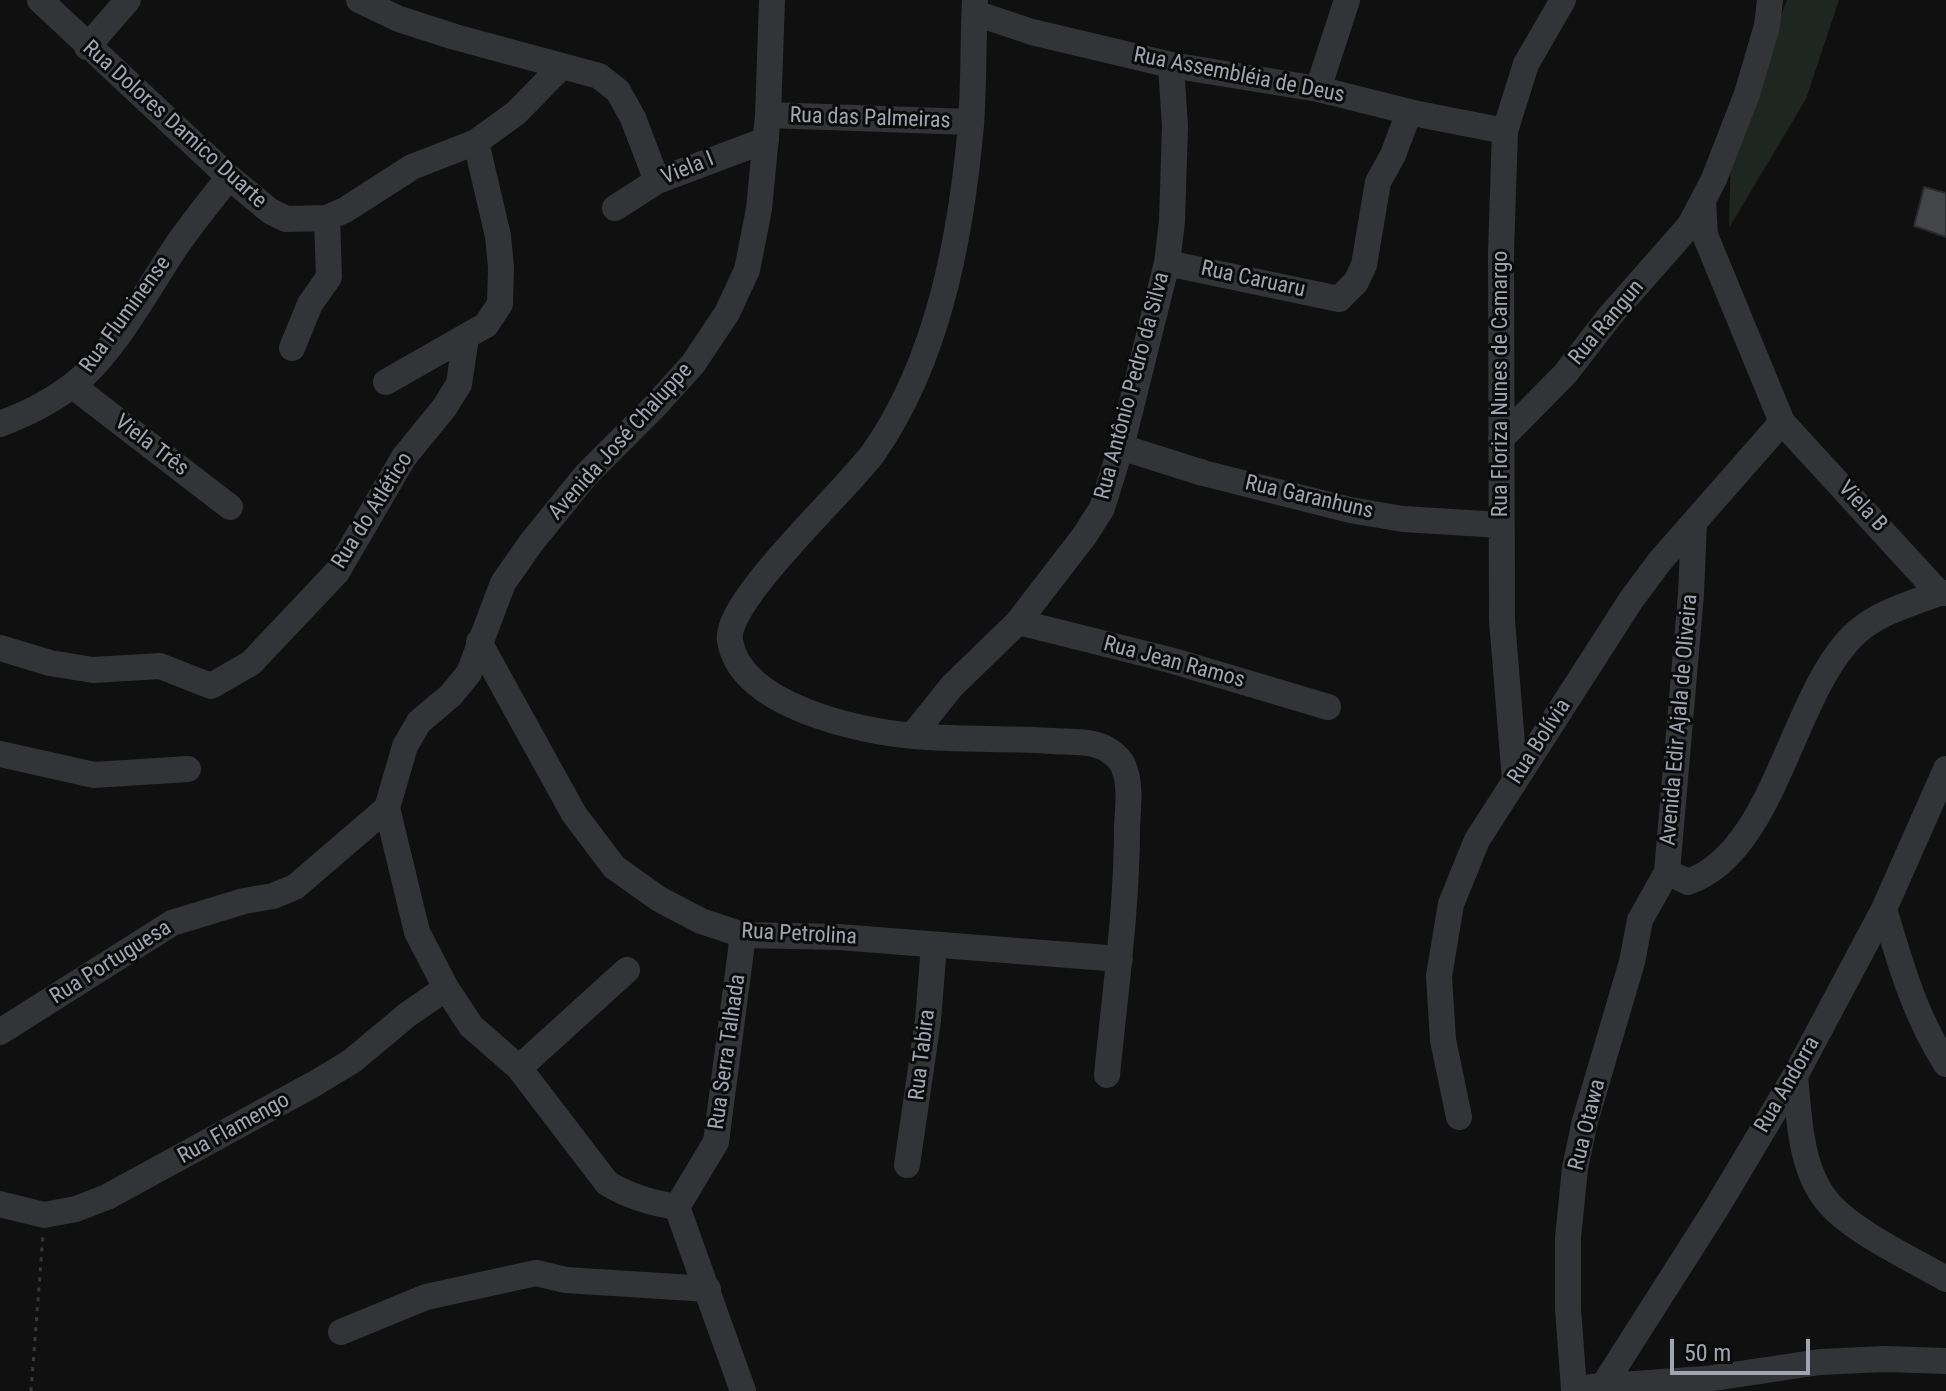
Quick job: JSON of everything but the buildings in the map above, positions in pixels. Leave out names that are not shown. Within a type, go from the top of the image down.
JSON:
[{"type":"street","name":"Rua Dolores Damico Duarte","points":[[40,0],[229,177],[270,211],[286,219],[327,218],[345,210],[412,167],[476,142],[516,113],[562,66]]},
{"type":"street","points":[[87,47],[128,0]]},
{"type":"street","points":[[359,0],[399,19],[455,37],[599,76],[618,91],[633,118],[657,181]]},
{"type":"street","name":"Avenida José Chaluppe","points":[[677,1207],[648,1202],[607,1183],[519,1068],[471,1026],[446,988],[417,932],[387,808],[405,746],[419,722],[451,695],[469,673],[503,583],[586,475],[693,364],[727,313],[747,270],[759,209],[767,128],[772,0]]},
{"type":"street","points":[[1318,89],[1347,0]]},
{"type":"street","name":"Rua Floriza Nunes de Camargo","points":[[1515,781],[1502,620],[1501,253],[1505,131],[1526,64],[1563,0]]},
{"type":"street","points":[[1770,0],[1767,26],[1747,94],[1703,200],[1705,235],[1782,422]]},
{"type":"street","points":[[975,7],[971,122],[959,226],[927,343],[901,411],[872,455],[756,585],[736,613],[729,638],[738,666],[759,688],[795,708],[850,724],[912,736],[999,737],[1097,744],[1113,753],[1124,766],[1128,787],[1127,859],[1107,1075]]},
{"type":"street","name":"Rua Assembléia de Deus","points":[[975,7],[1032,32],[1171,65],[1318,89],[1409,112],[1505,131]]},
{"type":"street","name":"Rua Antônio Pedro da Silva","points":[[912,736],[952,686],[1018,622],[1102,508],[1121,447],[1167,263],[1172,221],[1175,127],[1171,65]]},
{"type":"street","name":"Rua Caruaru","points":[[1167,263],[1339,299],[1356,282],[1364,265],[1378,182],[1393,155],[1409,112]]},
{"type":"street","name":"Rua das Palmeiras","points":[[767,128],[971,122]]},
{"type":"street","name":"Viela I","points":[[615,208],[657,181],[767,128]]},
{"type":"street","points":[[386,382],[486,325],[500,304],[498,236],[476,142]]},
{"type":"street","name":"Rua Fluminense","points":[[0,424],[23,416],[73,386],[106,350],[139,306],[177,245],[229,177]]},
{"type":"street","name":"Rua Rangun","points":[[1501,439],[1565,374],[1610,316],[1690,225],[1703,200]]},
{"type":"street","points":[[292,348],[310,304],[329,277],[327,218]]},
{"type":"street","name":"Rua do Atlético","points":[[0,648],[36,659],[93,670],[160,666],[211,686],[251,663],[337,572],[404,457],[444,408],[459,384],[466,337]]},
{"type":"street","name":"Viela Três","points":[[73,386],[230,507]]},
{"type":"street","name":"Rua Bolívia","points":[[1459,1117],[1443,1040],[1439,976],[1451,904],[1477,840],[1631,600],[1660,561],[1782,422]]},
{"type":"street","name":"Viela B","points":[[1782,422],[1942,593]]},
{"type":"street","name":"Rua Garanhuns","points":[[1121,447],[1203,473],[1350,510],[1403,519],[1501,525]]},
{"type":"street","name":"Avenida Edir Ajala de Oliveira","points":[[1694,523],[1691,594],[1667,872],[1688,882],[1708,875],[1759,813],[1827,672],[1855,634],[1881,614],[1942,593]]},
{"type":"street","name":"Rua Jean Ramos","points":[[1018,622],[1170,660],[1328,707]]},
{"type":"street","name":"Rua Petrolina","points":[[479,642],[574,814],[614,867],[659,899],[701,921],[743,935],[839,937],[1120,959]]},
{"type":"street","points":[[0,754],[94,775],[188,769]]},
{"type":"street","name":"Rua Andorra","points":[[1603,1386],[1717,1207],[1795,1076],[1884,909],[1946,769]]},
{"type":"street","name":"Rua Portuguesa","points":[[0,1032],[172,923],[244,901],[273,896],[295,887],[387,808]]},
{"type":"street","name":"Rua Otawa","points":[[1573,1390],[1568,1252],[1575,1168],[1585,1121],[1632,962],[1640,920],[1667,872]]},
{"type":"street","points":[[1884,909],[1904,978],[1921,1019],[1946,1064]]},
{"type":"street","name":"Rua Serra Talhada","points":[[677,1207],[716,1142],[743,935]]},
{"type":"street","name":"Rua Tabira","points":[[907,1165],[928,1020],[934,945]]},
{"type":"street","points":[[519,1068],[627,970]]},
{"type":"street","name":"Rua Flamengo","points":[[0,1204],[44,1215],[76,1209],[107,1197],[352,1061],[407,1015],[446,988]]},
{"type":"street","points":[[1795,1076],[1801,1132],[1813,1176],[1827,1201],[1857,1227],[1946,1279]]},
{"type":"street","points":[[677,1207],[743,1391]]},
{"type":"street","points":[[341,1332],[426,1297],[536,1273],[566,1280],[708,1289]]},
{"type":"street","points":[[1573,1390],[1706,1379],[1820,1362],[1884,1359],[1946,1361]]},
{"type":"path","points":[[31,1391],[44,1215]]},
{"type":"shaded area","points":[[1787,0],[1839,0],[1806,99],[1729,228],[1731,149]]}]
